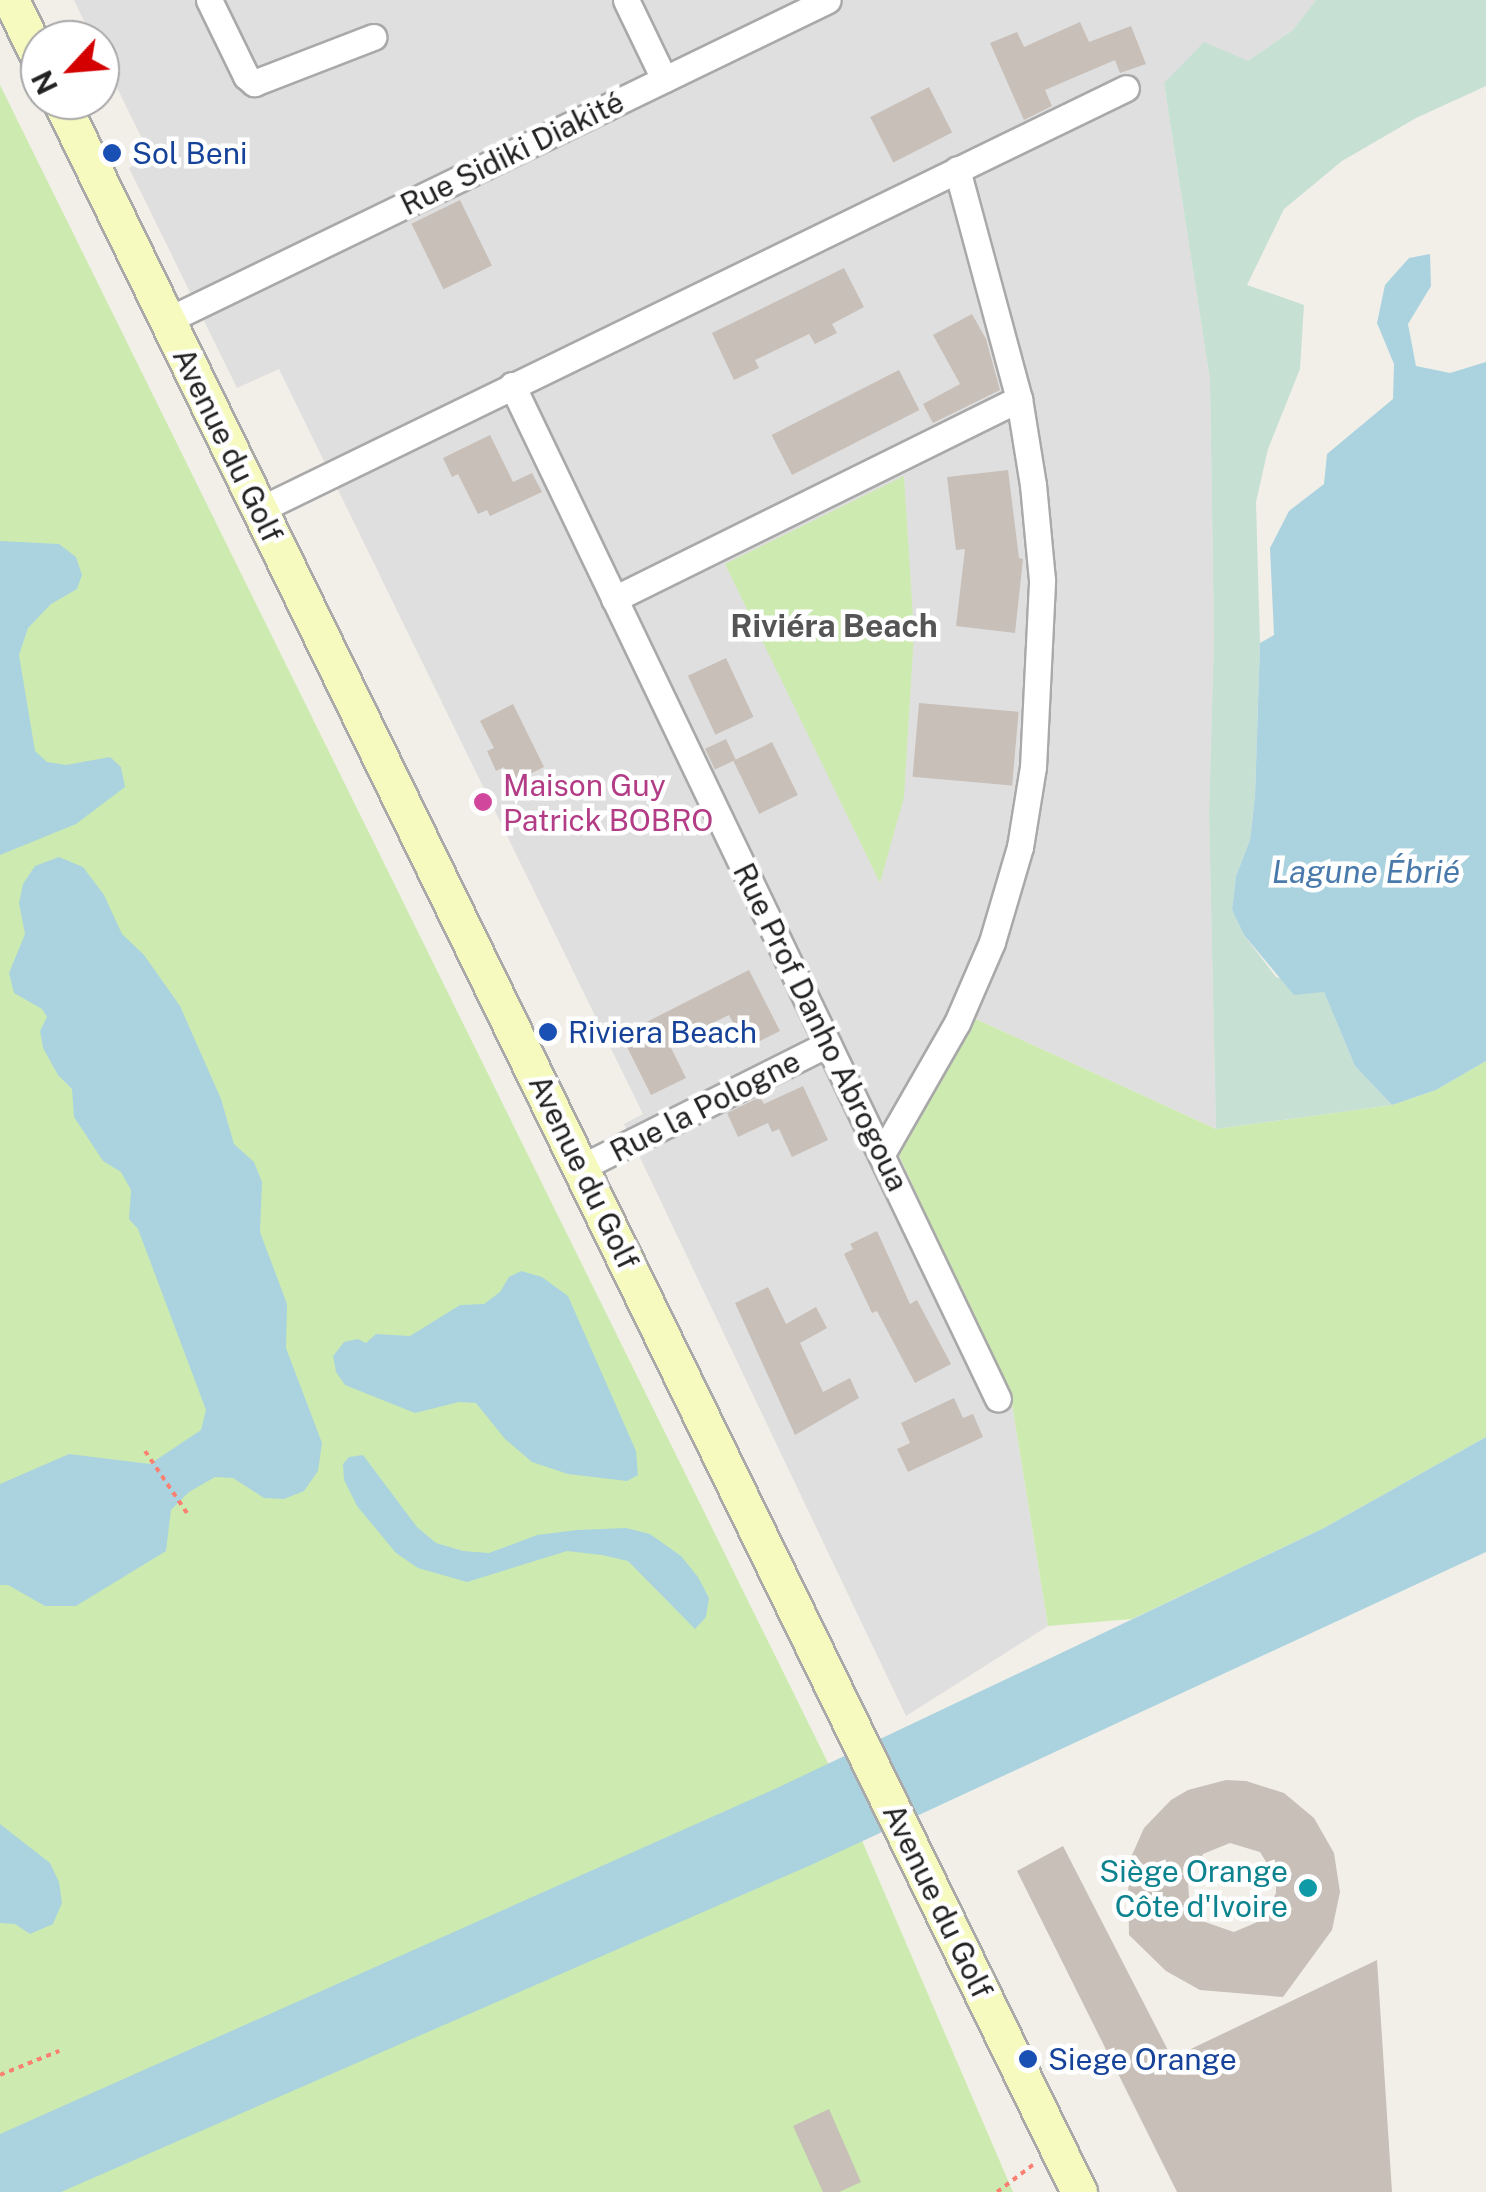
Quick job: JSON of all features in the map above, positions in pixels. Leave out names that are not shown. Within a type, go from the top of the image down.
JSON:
[{"type":"main road","name":"Avenue du Golf","points":[[71,120],[182,313],[259,510],[1079,2192]]},
{"type":"street","points":[[209,0],[246,76],[254,83],[374,37]]},
{"type":"street","points":[[626,0],[664,79]]},
{"type":"street","name":"Rue Sidiki Diakité","points":[[182,313],[828,0]]},
{"type":"street","points":[[259,510],[1126,88]]},
{"type":"street","points":[[883,1152],[957,1023],[992,942],[1020,847],[1033,766],[1042,580],[1019,399],[957,170]]},
{"type":"street","name":"Rue Prof Danho Abrogoua","points":[[512,385],[883,1152],[998,1399]]},
{"type":"street","points":[[614,599],[1019,399]]},
{"type":"street","name":"Rue la Pologne","points":[[582,1167],[828,1044]]},
{"type":"path","points":[[145,1451],[187,1513]]},
{"type":"path","points":[[0,2075],[58,2051]]},
{"type":"path","points":[[997,2192],[1009,2183]]},
{"type":"shaded area","name":"Riviéra Beach","points":[[74,0],[1316,0],[1293,30],[1248,61],[1164,83],[1210,380],[1214,637],[1209,814],[1216,1129],[976,1019],[899,1155],[1012,1404],[1048,1626],[906,1716],[624,1124],[643,1114],[279,369],[237,388],[129,168],[151,157],[120,94],[120,20],[84,20]]},
{"type":"green space","points":[[1316,0],[1486,0],[1486,86],[1416,118],[1342,161],[1284,209],[1247,285],[1304,305],[1300,369],[1268,449],[1256,502],[1260,643],[1255,796],[1250,840],[1236,876],[1232,910],[1244,935],[1276,977],[1324,992],[1355,1066],[1392,1105],[1216,1129],[1209,814],[1214,637],[1210,380],[1164,83],[1204,42],[1248,61],[1293,30]]},
{"type":"green space","points":[[0,85],[833,1773],[1013,2192],[0,2192]]},
{"type":"green space","points":[[904,476],[914,633],[904,797],[880,883],[725,564]]},
{"type":"green space","points":[[976,1019],[1216,1129],[1392,1105],[1436,1090],[1486,1061],[1486,1437],[1324,1528],[1132,1619],[1048,1626],[1012,1404],[899,1155]]},
{"type":"water","name":"Lagune Ébrié","points":[[1430,254],[1431,286],[1408,324],[1416,366],[1450,373],[1486,362],[1486,1061],[1436,1090],[1392,1105],[1355,1066],[1324,992],[1294,995],[1244,935],[1232,910],[1236,876],[1250,840],[1255,796],[1260,643],[1274,635],[1270,548],[1289,511],[1324,484],[1327,454],[1393,399],[1394,364],[1377,323],[1385,285],[1409,258]]},
{"type":"water","points":[[0,541],[59,544],[76,557],[82,575],[77,589],[51,604],[28,628],[19,655],[35,751],[47,762],[66,765],[110,757],[121,767],[125,787],[76,824],[0,855]]},
{"type":"water","points":[[59,857],[83,867],[104,895],[122,934],[144,955],[180,1006],[221,1099],[234,1144],[254,1162],[262,1182],[260,1232],[287,1304],[286,1348],[322,1443],[318,1471],[304,1491],[284,1499],[264,1498],[233,1478],[215,1477],[189,1492],[171,1510],[166,1551],[76,1606],[45,1606],[8,1585],[0,1585],[0,1484],[69,1454],[150,1464],[201,1430],[206,1410],[138,1229],[129,1219],[131,1190],[121,1172],[103,1161],[74,1117],[72,1089],[58,1075],[43,1048],[40,1031],[47,1017],[42,1009],[14,993],[9,973],[25,934],[19,903],[23,884],[35,866]]},
{"type":"water","points":[[521,1271],[542,1277],[568,1296],[636,1451],[638,1475],[627,1481],[568,1474],[532,1462],[505,1439],[476,1403],[459,1402],[415,1413],[345,1385],[336,1372],[333,1356],[344,1342],[358,1339],[366,1343],[376,1334],[410,1336],[460,1305],[484,1304],[500,1292],[509,1277]]},
{"type":"water","points":[[1486,1437],[1486,1552],[811,1865],[61,2192],[0,2192],[0,2134],[777,1788],[1324,1528]]},
{"type":"water","points":[[363,1455],[417,1527],[436,1543],[463,1551],[489,1553],[537,1535],[577,1530],[626,1528],[650,1534],[681,1556],[698,1577],[709,1598],[706,1617],[695,1629],[628,1561],[602,1555],[567,1551],[467,1582],[418,1568],[396,1553],[357,1506],[344,1480],[343,1464],[349,1457]]},
{"type":"water","points":[[0,1824],[50,1863],[59,1882],[62,1903],[53,1924],[30,1934],[15,1924],[0,1923]]},
{"type":"building","points":[[1080,22],[1089,42],[1131,26],[1146,64],[1120,73],[1115,60],[1045,90],[1052,106],[1024,120],[990,43],[1017,32],[1024,47]]},
{"type":"building","points":[[929,87],[952,132],[893,162],[870,117]]},
{"type":"building","points":[[460,200],[492,266],[443,289],[411,224]]},
{"type":"building","points":[[844,268],[864,307],[832,324],[837,333],[815,344],[809,334],[755,360],[759,368],[734,380],[712,333]]},
{"type":"building","points":[[972,314],[986,339],[1000,390],[933,423],[923,404],[960,384],[933,335]]},
{"type":"building","points":[[899,370],[919,410],[792,475],[772,435]]},
{"type":"building","points":[[490,435],[513,482],[532,473],[542,492],[490,516],[487,510],[478,514],[458,474],[452,477],[443,458]]},
{"type":"building","points":[[1008,470],[1019,558],[1023,559],[1015,633],[956,626],[965,549],[956,550],[947,477]]},
{"type":"building","points":[[726,658],[753,717],[715,735],[688,676]]},
{"type":"building","points":[[919,703],[1019,712],[1012,785],[913,777]]},
{"type":"building","points":[[513,704],[544,767],[512,783],[504,767],[496,771],[487,751],[494,748],[480,721]]},
{"type":"building","points":[[726,739],[736,760],[715,770],[705,749]]},
{"type":"building","points":[[772,742],[798,795],[759,814],[733,761]]},
{"type":"building","points":[[749,970],[780,1031],[746,1048],[729,1015],[669,1044],[686,1078],[651,1095],[621,1035]]},
{"type":"building","points":[[803,1086],[828,1140],[792,1157],[779,1129],[772,1132],[768,1123],[738,1137],[727,1113],[760,1097],[764,1104]]},
{"type":"building","points":[[877,1231],[910,1304],[917,1300],[951,1364],[915,1383],[877,1311],[872,1313],[844,1254],[853,1249],[850,1244]]},
{"type":"building","points":[[768,1287],[786,1324],[816,1307],[827,1328],[800,1343],[823,1392],[850,1378],[859,1398],[795,1435],[735,1303]]},
{"type":"building","points":[[954,1398],[963,1418],[973,1414],[983,1437],[908,1472],[897,1449],[910,1443],[901,1423]]},
{"type":"building","name":"Siège Orange Côte d'Ivoire","points":[[1226,1780],[1246,1781],[1284,1793],[1314,1818],[1334,1853],[1340,1892],[1332,1930],[1283,1997],[1200,1990],[1166,1971],[1129,1935],[1128,1864],[1144,1828],[1171,1800],[1188,1790]],"holes":[[[1230,1843],[1260,1852],[1276,1878],[1276,1893],[1262,1920],[1234,1932],[1205,1922],[1189,1897],[1188,1881],[1203,1854]]]},
{"type":"building","points":[[1063,1846],[1172,2058],[1377,1960],[1392,2192],[1177,2192],[1017,1871]]},
{"type":"building","points":[[829,2109],[861,2182],[839,2192],[823,2192],[793,2126]]},
{"type":"place","name":"Sol Beni","points":[[112,153]]},
{"type":"place","name":"Maison Guy Patrick BOBRO","points":[[483,802]]},
{"type":"place","name":"Riviera Beach","points":[[548,1032]]},
{"type":"place","name":"Siège Orange Côte d'Ivoire","points":[[1308,1888]]},
{"type":"place","name":"Siege Orange","points":[[1028,2059]]},
{"type":"district","name":"Riviéra Beach","points":[[834,626]]}]
